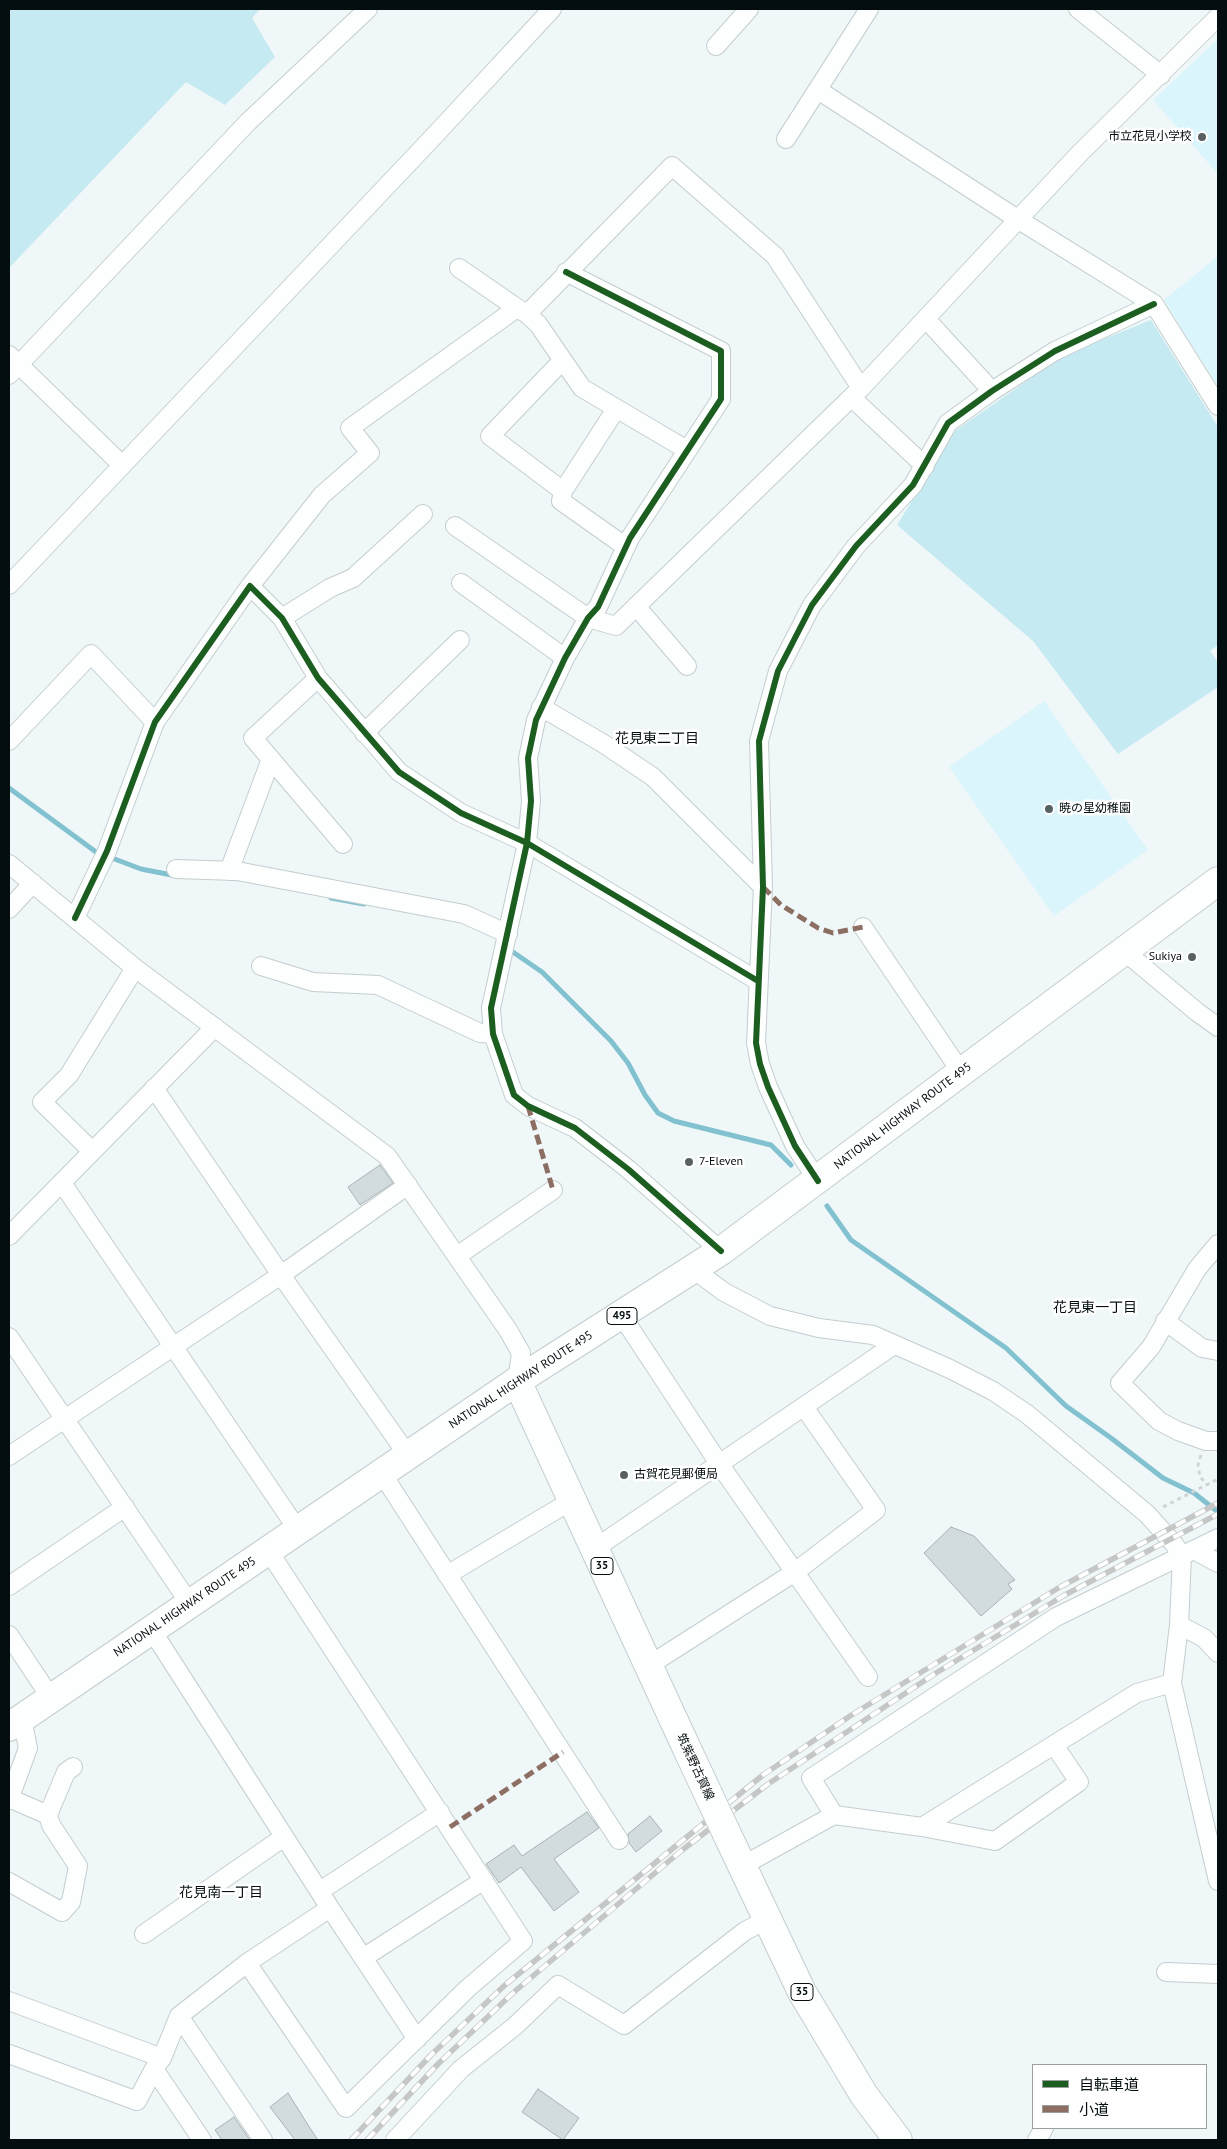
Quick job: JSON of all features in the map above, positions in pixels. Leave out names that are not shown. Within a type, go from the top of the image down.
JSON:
[{"type":"main road","name":"NATIONAL HIGHWAY ROUTE 495","points":[[15,1723],[516,1381],[622,1316],[721,1251],[818,1181],[1218,881]]},
{"type":"main road","name":"筑紫野古賀線","points":[[516,1381],[802,1992],[864,2095],[898,2140]]},
{"type":"street","points":[[122,464],[12,365],[248,122],[368,9]]},
{"type":"street","points":[[9,585],[552,9]]},
{"type":"street","points":[[716,46],[750,9]]},
{"type":"street","points":[[786,139],[869,9]]},
{"type":"street","points":[[1078,9],[1161,75]]},
{"type":"street","points":[[455,526],[588,618],[616,626],[856,393],[1019,220],[1028,207],[1218,16]]},
{"type":"street","points":[[818,90],[1019,220],[1154,304],[1218,406]]},
{"type":"street","points":[[75,918],[107,851],[155,722],[250,586],[322,495],[370,452],[350,428],[522,311],[566,272],[672,166],[775,256],[856,393],[925,466]]},
{"type":"street","points":[[460,268],[538,324],[582,388],[687,450]]},
{"type":"street","points":[[566,272],[721,352],[721,399],[626,547],[598,607],[588,618],[564,658],[541,708],[528,758],[531,801],[527,843],[492,1008],[492,1034],[514,1095],[528,1106],[575,1128],[636,1175],[721,1251]]},
{"type":"street","points":[[818,1181],[795,1146],[760,1064],[756,1043],[763,887],[759,741],[778,670],[812,605],[856,546],[914,485],[948,423],[992,391],[1055,351],[1154,304]]},
{"type":"street","points":[[926,319],[992,391]]},
{"type":"street","points":[[562,361],[490,436],[563,491]]},
{"type":"street","points":[[616,409],[563,491],[561,501],[626,547]]},
{"type":"street","points":[[282,618],[330,588],[353,578],[423,514]]},
{"type":"street","points":[[461,583],[564,658]]},
{"type":"street","points":[[250,586],[282,618],[318,678],[399,772],[461,813],[527,843],[758,981]]},
{"type":"street","points":[[636,606],[687,666]]},
{"type":"street","points":[[364,733],[460,640]]},
{"type":"street","points":[[9,741],[91,654],[155,722]]},
{"type":"street","points":[[318,678],[253,738],[343,844]]},
{"type":"street","points":[[541,708],[604,744],[653,777],[763,887]]},
{"type":"street","points":[[229,871],[271,759]]},
{"type":"street","points":[[9,864],[135,968],[387,1156],[508,1330],[521,1353],[516,1381]]},
{"type":"street","points":[[176,869],[229,871],[464,914],[508,934]]},
{"type":"street","points":[[9,908],[33,883]]},
{"type":"street","points":[[863,927],[961,1072]]},
{"type":"street","points":[[1124,951],[1218,1027]]},
{"type":"street","points":[[261,966],[312,982],[378,985],[480,1033],[492,1034]]},
{"type":"street","points":[[92,1151],[42,1102],[69,1075],[135,968]]},
{"type":"street","points":[[9,1236],[215,1027]]},
{"type":"street","points":[[154,1088],[280,1275],[408,1454]]},
{"type":"street","points":[[62,1183],[298,1530]]},
{"type":"street","points":[[9,1456],[280,1275],[408,1185]]},
{"type":"street","points":[[457,1256],[553,1190]]},
{"type":"street","points":[[1212,1441],[1178,1432],[1159,1421],[1120,1383],[1151,1347],[1197,1269],[1218,1244]]},
{"type":"street","points":[[693,1269],[724,1292],[770,1316],[819,1328],[873,1335],[950,1369],[993,1391],[1027,1414],[1152,1519],[1188,1553],[1218,1563]]},
{"type":"street","points":[[622,1316],[720,1465],[868,1678]]},
{"type":"street","points":[[1165,1321],[1202,1348],[1218,1351]]},
{"type":"street","points":[[9,1336],[190,1604]]},
{"type":"street","points":[[594,1548],[720,1465],[894,1345]]},
{"type":"street","points":[[648,1666],[795,1572],[876,1510],[804,1407]]},
{"type":"street","points":[[381,1472],[619,1840]]},
{"type":"street","points":[[448,1574],[571,1501]]},
{"type":"street","points":[[9,1586],[125,1507]]},
{"type":"street","points":[[834,1815],[811,1778],[1056,1617],[1218,1538]]},
{"type":"street","points":[[247,1963],[346,2108],[468,1988],[523,1941],[268,1550]]},
{"type":"street","points":[[1188,1553],[1172,1683],[1218,1881]]},
{"type":"street","points":[[1179,1625],[1204,1638],[1218,1653]]},
{"type":"street","points":[[151,1629],[330,1908],[417,2038]]},
{"type":"street","points":[[9,1635],[51,1698]]},
{"type":"street","points":[[922,1827],[1137,1693],[1172,1683]]},
{"type":"street","points":[[15,1723],[28,1748],[9,1799],[48,1815]]},
{"type":"street","points":[[742,1866],[834,1815],[922,1827],[995,1841],[1079,1782],[1054,1745]]},
{"type":"street","points":[[9,1882],[62,1912],[71,1902],[78,1866],[52,1825],[48,1815],[66,1772],[73,1767]]},
{"type":"street","points":[[320,1891],[440,1812]]},
{"type":"street","points":[[144,1934],[284,1836]]},
{"type":"street","points":[[363,1958],[484,1880]]},
{"type":"street","points":[[9,2054],[137,2101],[158,2063],[179,2016],[247,1963],[330,1908]]},
{"type":"street","points":[[395,2140],[461,2069],[515,2026],[558,1986],[624,2025],[746,1931],[768,1919]]},
{"type":"street","points":[[1166,1972],[1218,1974]]},
{"type":"street","points":[[9,2001],[158,2063],[202,2140]]},
{"type":"street","points":[[179,2016],[263,2140]]},
{"type":"street","points":[[1037,2140],[1043,2129]]},
{"type":"path","points":[[1207,1484],[1200,1477],[1198,1465],[1212,1441]]},
{"type":"path","points":[[1174,1502],[1218,1479]]},
{"type":"shaded area","points":[[9,9],[260,9],[252,18],[275,57],[225,105],[186,82],[9,268]]},
{"type":"shaded area","name":"市立花見小学校","points":[[1218,39],[1218,174],[1153,100]]},
{"type":"shaded area","points":[[1218,256],[1218,387],[1164,300]]},
{"type":"shaded area","points":[[1151,320],[1218,427],[1218,645],[1210,651],[1218,662],[1218,687],[1118,754],[1033,641],[897,525],[955,431],[1064,355]]},
{"type":"shaded area","name":"暁の星幼稚園","points":[[1044,701],[1148,850],[1054,916],[949,767]]},
{"type":"building","points":[[380,1165],[393,1183],[360,1205],[348,1187]]},
{"type":"building","points":[[951,1527],[974,1536],[1015,1580],[1008,1584],[1012,1589],[981,1616],[924,1553]]},
{"type":"building","points":[[587,1812],[599,1828],[554,1859],[579,1892],[554,1911],[521,1867],[499,1883],[486,1864],[514,1845],[522,1856]]},
{"type":"building","points":[[650,1816],[662,1831],[636,1852],[629,1843],[628,1834]]},
{"type":"building","points":[[538,2089],[579,2118],[563,2140],[522,2112]]},
{"type":"building","points":[[288,2093],[318,2140],[295,2140],[270,2107]]},
{"type":"building","points":[[234,2117],[250,2140],[222,2140],[215,2130]]},
{"type":"waterway","points":[[9,788],[96,852]]},
{"type":"waterway","points":[[112,858],[141,869],[177,876]]},
{"type":"waterway","points":[[331,898],[364,904]]},
{"type":"waterway","points":[[510,950],[542,972],[611,1041],[628,1063],[645,1095],[658,1113],[674,1121],[771,1145],[791,1165]]},
{"type":"waterway","points":[[827,1206],[851,1240],[1006,1348],[1066,1406],[1163,1478],[1194,1493],[1218,1512]]},
{"type":"railway","points":[[351,2140],[431,2055],[505,1985],[763,1775],[850,1716],[1060,1587],[1218,1503]]},
{"type":"railway","points":[[367,2140],[438,2064],[514,1992],[681,1851],[768,1784],[936,1673],[1063,1596],[1218,1514]]},
{"type":"marked path","points":[[763,887],[781,905],[818,928],[833,933],[863,927]]},
{"type":"marked path","points":[[528,1106],[553,1190]]},
{"type":"marked path","points":[[450,1827],[563,1752]]},
{"type":"cycle path","points":[[566,272],[721,351],[721,399],[630,538],[598,607],[588,618],[565,658],[536,720],[528,758],[531,801],[527,843],[491,1008],[493,1034],[514,1095],[528,1106],[575,1128],[628,1169],[721,1251]]},
{"type":"cycle path","points":[[818,1181],[795,1146],[768,1087],[760,1064],[756,1043],[763,887],[759,741],[778,671],[812,605],[856,546],[913,485],[948,423],[992,391],[1055,351],[1154,304]]},
{"type":"cycle path","points":[[75,918],[107,851],[155,722],[250,586],[282,618],[318,678],[399,772],[461,813],[527,843],[758,981]]},
{"type":"place","name":"市立花見小学校","points":[[1202,137]]},
{"type":"place","name":"暁の星幼稚園","points":[[1049,809]]},
{"type":"place","name":"Sukiya","points":[[1192,957]]},
{"type":"place","name":"7-Eleven","points":[[689,1162]]},
{"type":"place","name":"古賀花見郵便局","points":[[624,1475]]},
{"type":"district","name":"花見東二丁目","points":[[657,739]]},
{"type":"district","name":"花見東一丁目","points":[[1095,1308]]},
{"type":"district","name":"花見南一丁目","points":[[221,1893]]}]
